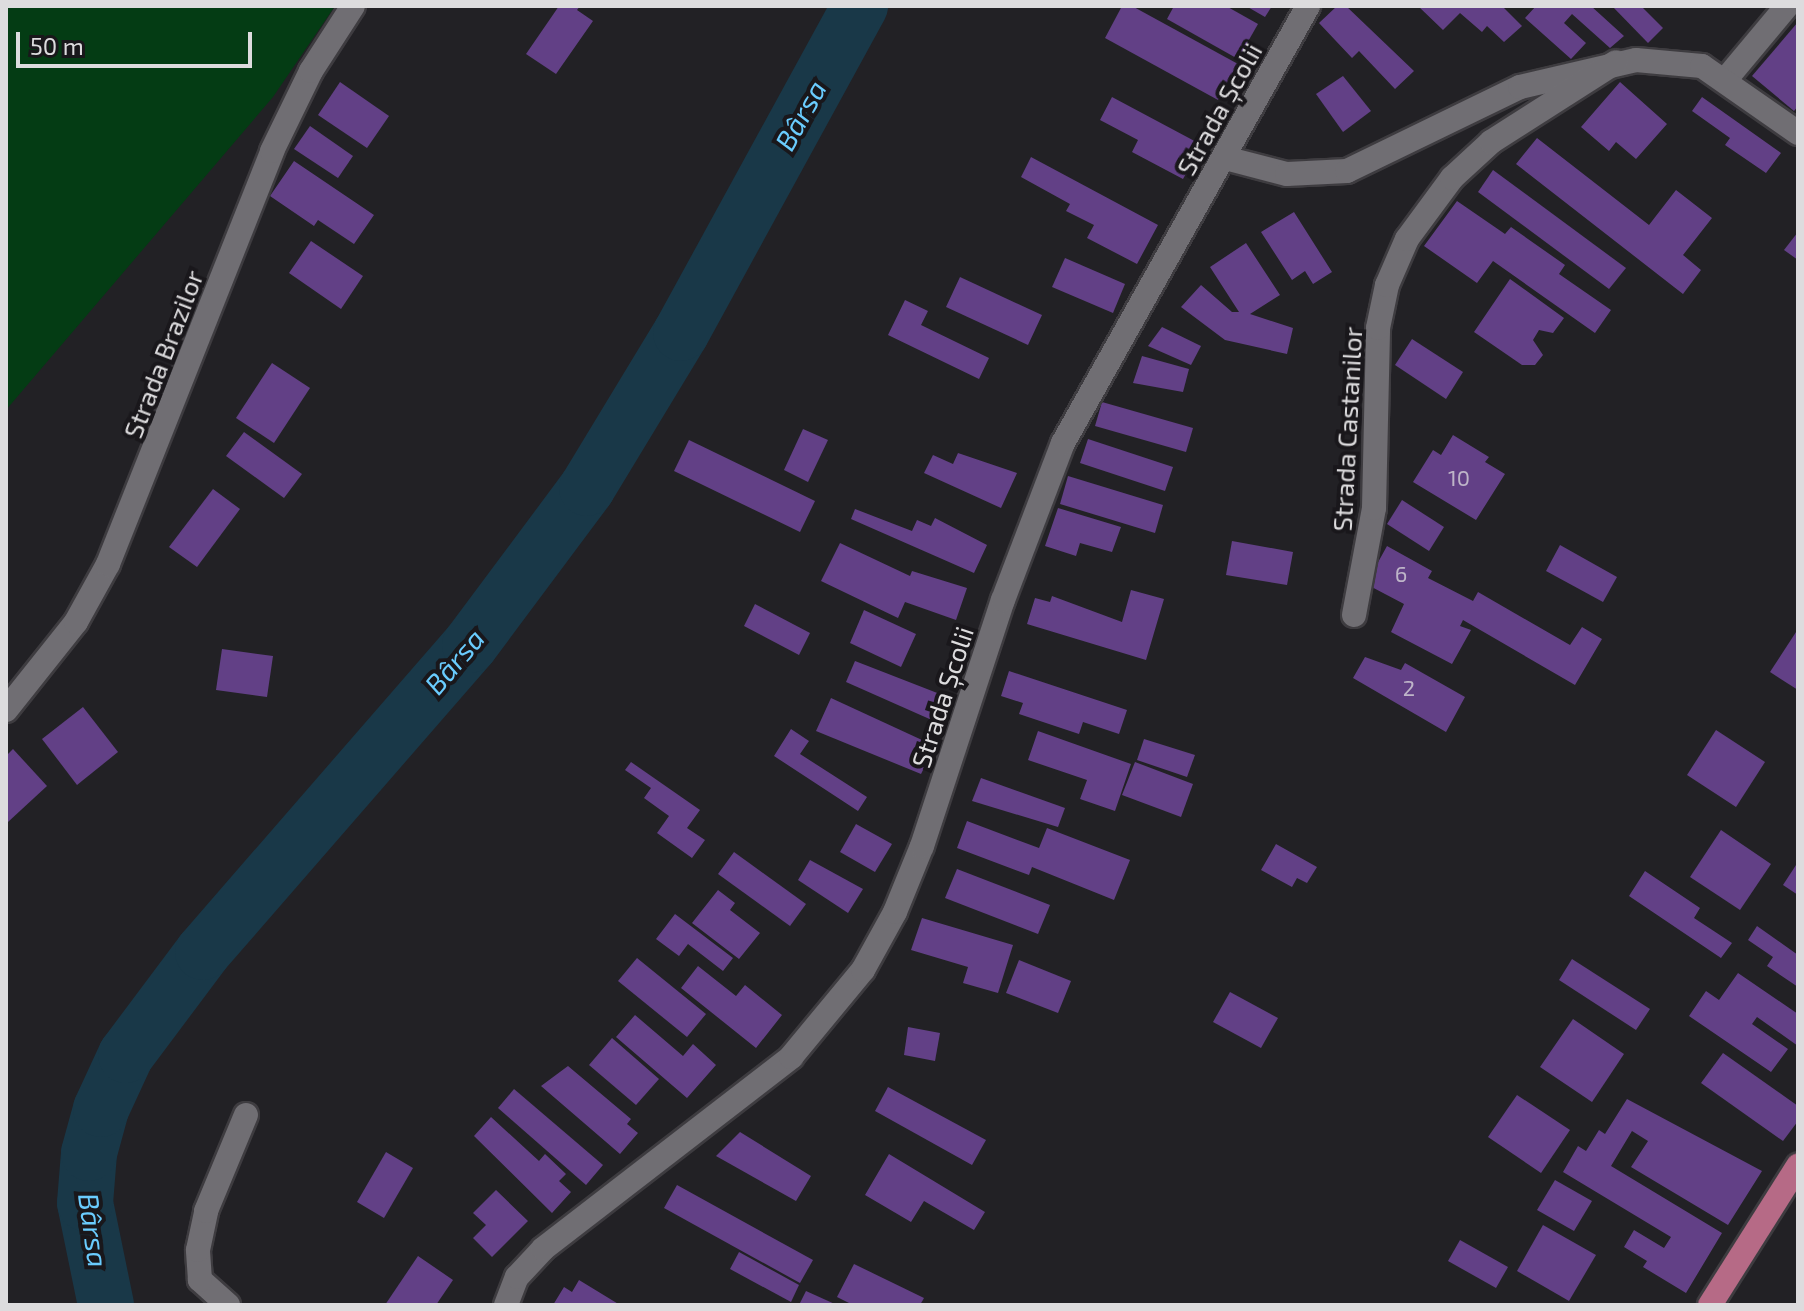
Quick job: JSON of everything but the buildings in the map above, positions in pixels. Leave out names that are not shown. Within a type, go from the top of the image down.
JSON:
[{"type":"main road","points":[[1710,1305],[1798,1166]]},
{"type":"street","name":"Strada Brazilor","points":[[6,710],[76,622],[108,564],[272,151],[311,71],[353,6]]},
{"type":"street","name":"Strada Școlii","points":[[506,1305],[517,1277],[543,1249],[791,1057],[863,970],[895,912],[922,846],[1003,600],[1063,443],[1308,6]]},
{"type":"street","points":[[1726,79],[1787,6]]},
{"type":"street","points":[[1225,158],[1287,174],[1347,171],[1520,87],[1616,62],[1684,61],[1726,79],[1798,133]]},
{"type":"street","name":"Strada Castanilor","points":[[1354,615],[1374,508],[1378,328],[1387,285],[1407,239],[1452,178],[1491,142],[1616,62]]},
{"type":"street","points":[[228,1305],[200,1280],[198,1250],[206,1211],[246,1115]]},
{"type":"green space","points":[[6,6],[335,6],[273,97],[6,410]]},
{"type":"waterway","name":"Bârsa","points":[[106,1305],[85,1203],[89,1153],[101,1109],[126,1055],[203,952],[470,645],[587,488],[681,333],[860,6]]}]
